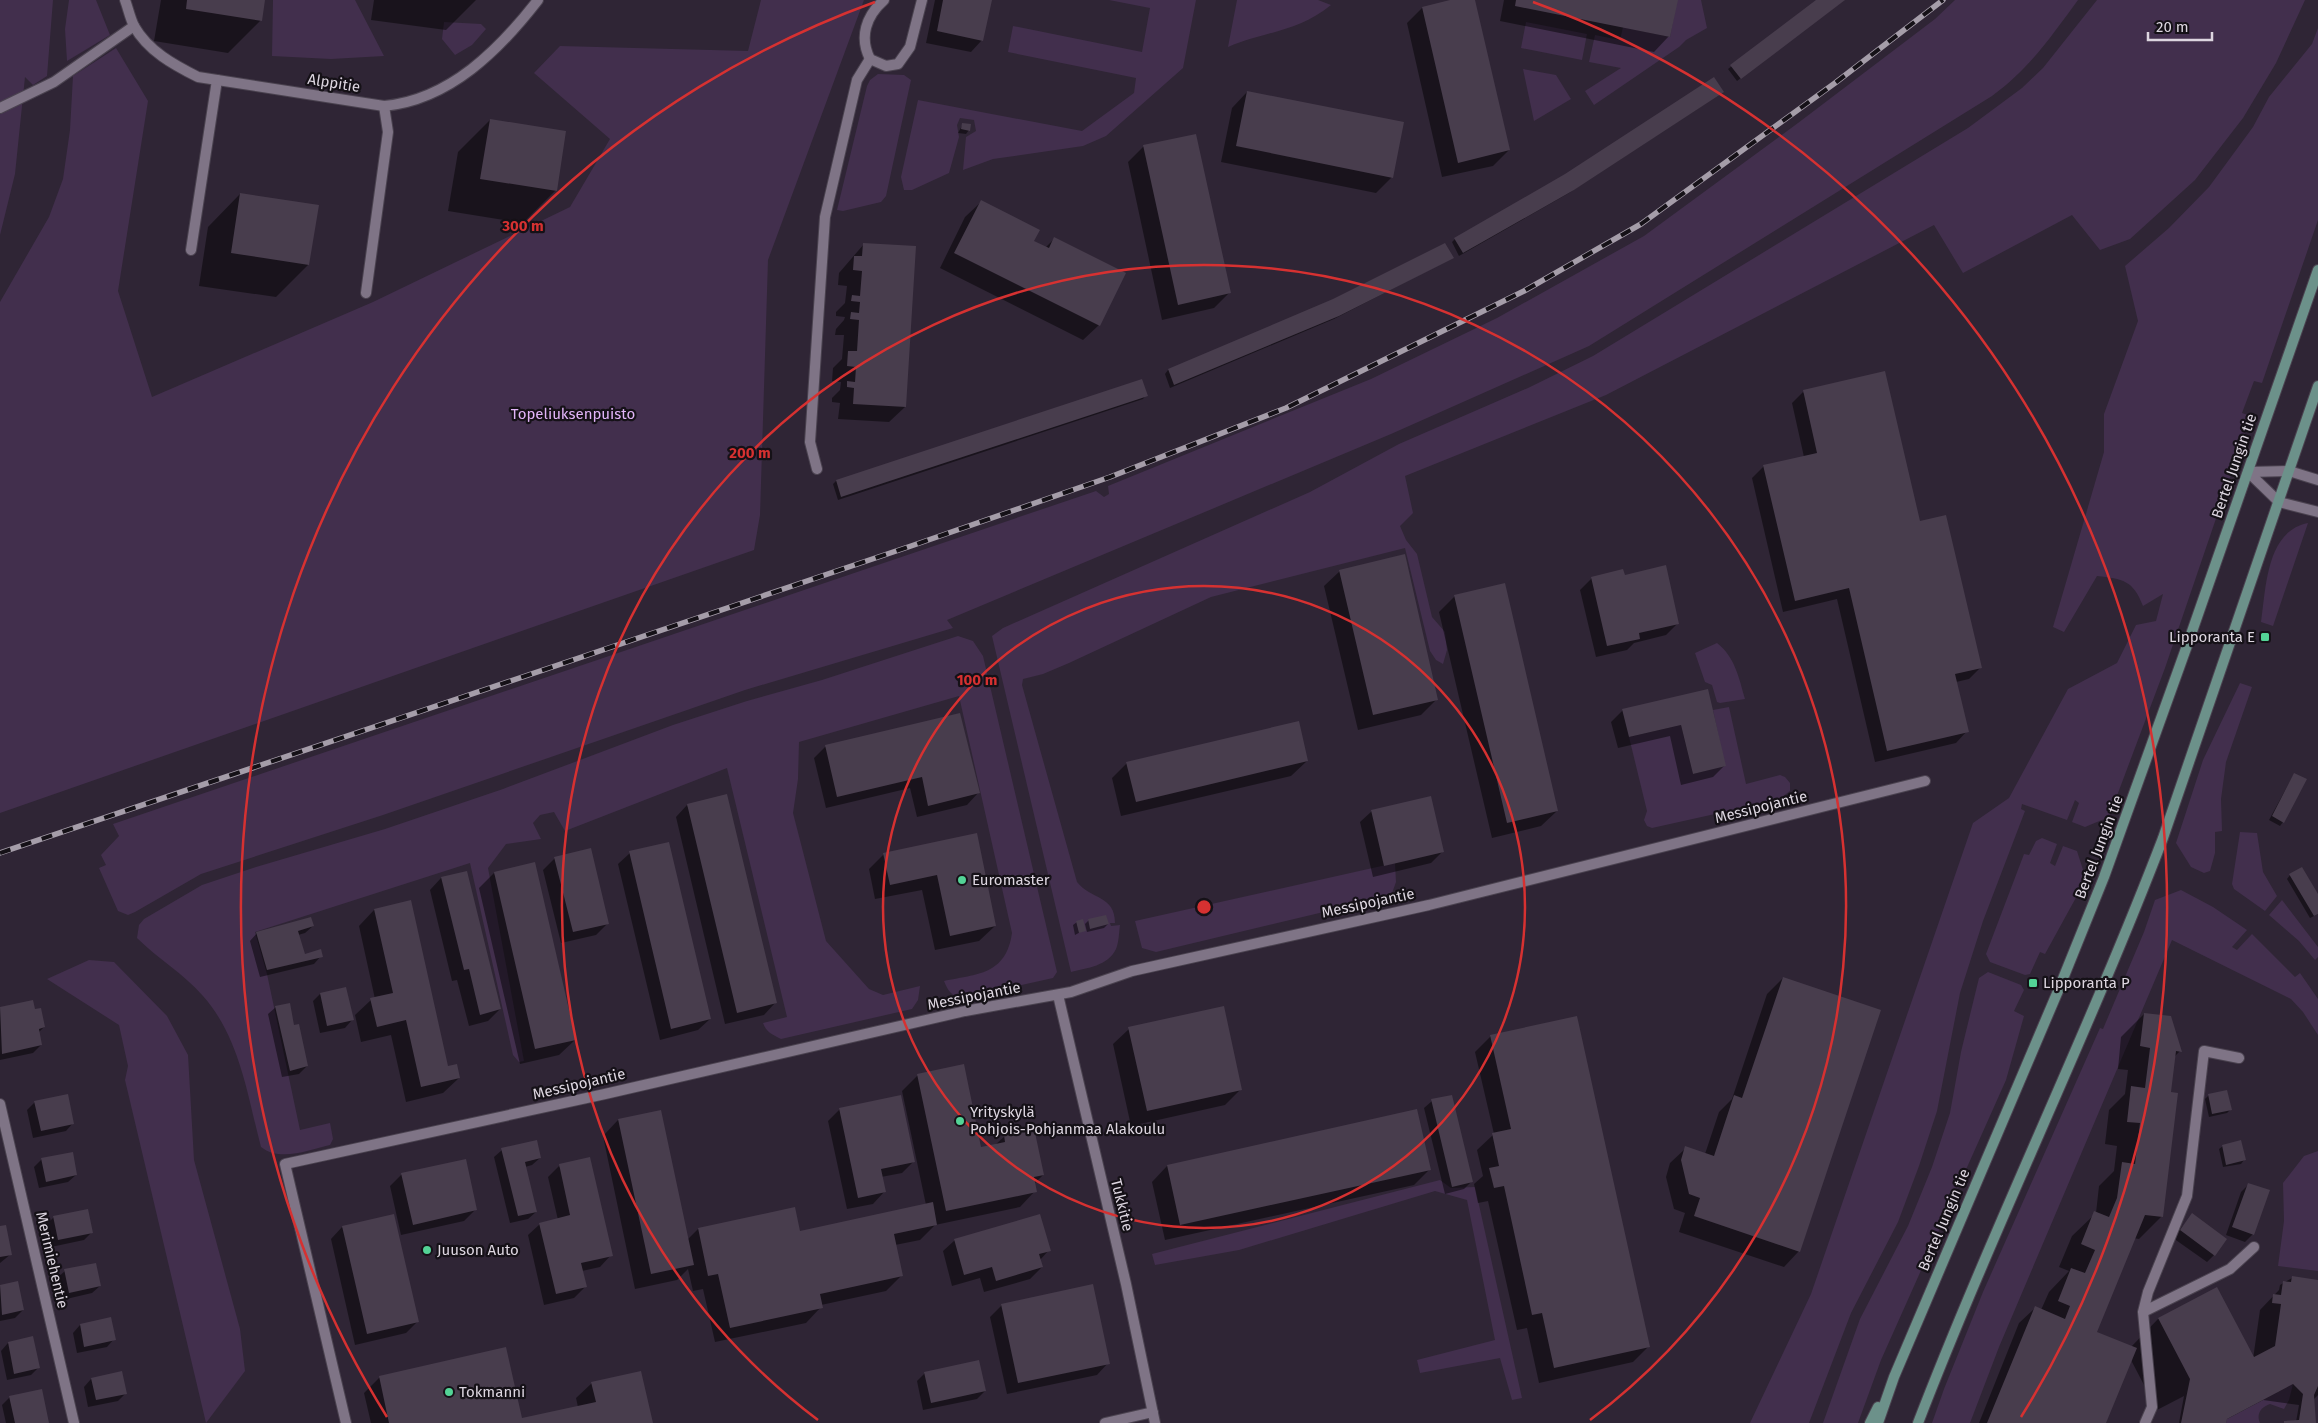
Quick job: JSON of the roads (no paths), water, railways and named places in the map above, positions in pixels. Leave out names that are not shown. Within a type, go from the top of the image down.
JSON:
[{"type":"main road","name":"Bertel Jungin tie","points":[[1878,1423],[1894,1377],[2058,992],[2104,877],[2318,270]]},
{"type":"main road","points":[[1918,1423],[1940,1365],[2072,1063],[2140,898],[2163,838],[2318,386]]},
{"type":"main road","points":[[1870,1423],[1894,1377]]},
{"type":"street","name":"Alppitie","points":[[125,0],[134,26],[154,49],[171,64],[198,77],[384,106],[409,102],[449,86],[476,65],[522,21],[538,0]]},
{"type":"street","points":[[884,0],[874,9],[864,36],[865,49],[870,60],[886,66],[898,64],[905,57],[910,47],[922,0]]},
{"type":"street","points":[[0,108],[54,82],[134,26]]},
{"type":"street","points":[[817,470],[810,442],[825,217],[857,80],[870,60]]},
{"type":"street","points":[[191,250],[216,80]]},
{"type":"street","points":[[366,293],[388,132],[384,106]]},
{"type":"street","points":[[2248,472],[2289,471],[2318,480]]},
{"type":"street","points":[[2248,472],[2279,502],[2318,512]]},
{"type":"street","name":"Messipojantie","points":[[346,1423],[285,1164],[605,1094],[965,1011],[1058,995],[1132,971],[1429,905],[1925,781]]},
{"type":"street","name":"Tukkitie","points":[[1058,995],[1126,1284],[1155,1423]]},
{"type":"street","points":[[2145,1423],[2152,1407],[2143,1312],[2148,1292],[2186,1196],[2204,1051],[2239,1058]]},
{"type":"street","name":"Merimiehentie","points":[[0,1104],[74,1423]]},
{"type":"street","points":[[2143,1312],[2230,1269],[2254,1246]]},
{"type":"street","points":[[1105,1423],[1153,1412]]},
{"type":"railway","points":[[0,853],[911,546],[1110,477],[1286,408],[1524,291],[1641,224],[1835,83],[1943,0]]},
{"type":"place","name":"Lipporanta E","points":[[2265,637]]},
{"type":"place","name":"Euromaster","points":[[962,880]]},
{"type":"place","name":"Lipporanta P","points":[[2033,983]]},
{"type":"place","name":"Yrityskylä Pohjois-Pohjanmaa Alakoulu","points":[[960,1121]]},
{"type":"place","name":"Juuson Auto","points":[[427,1250]]},
{"type":"place","name":"Tokmanni","points":[[449,1392]]},
{"type":"park label","name":"Topeliuksenpuisto","points":[[573,414]]}]
